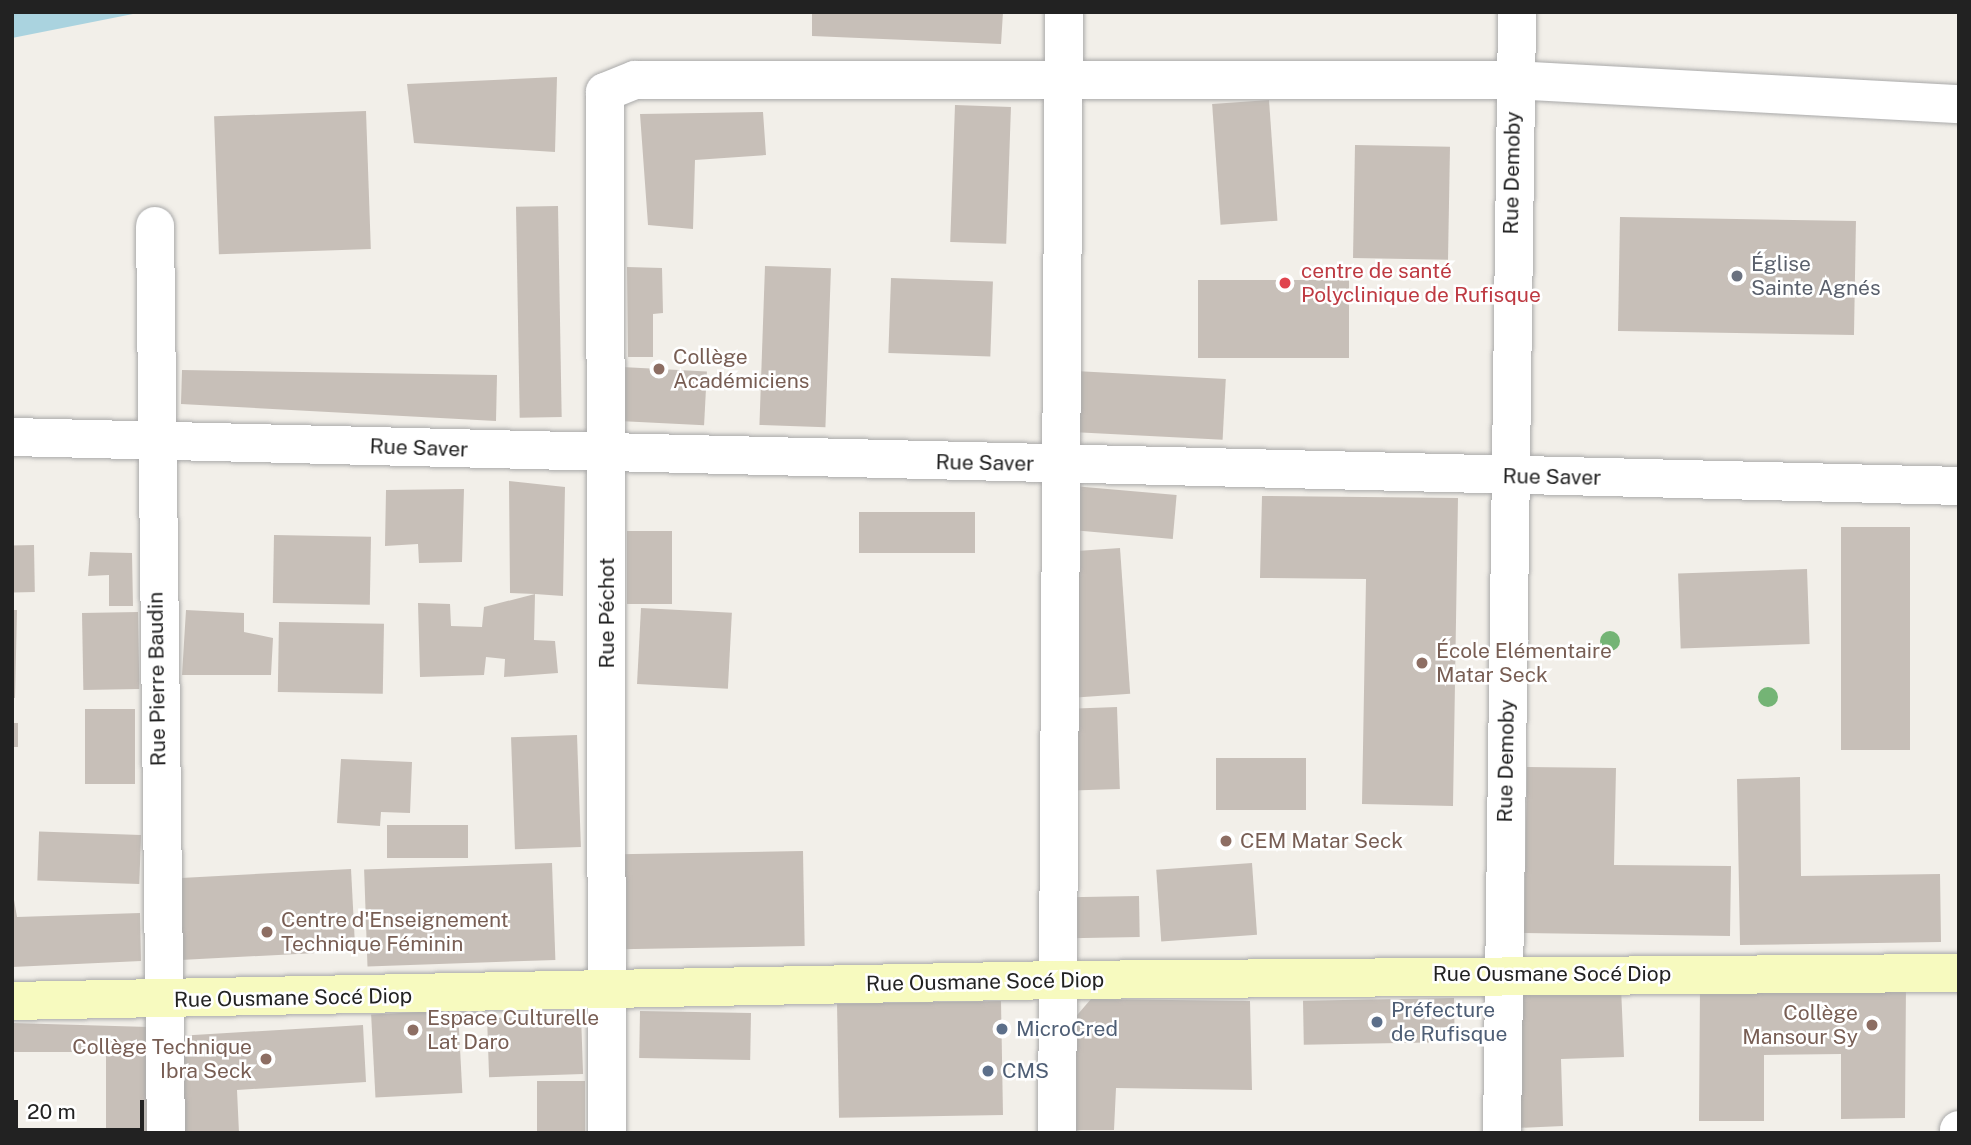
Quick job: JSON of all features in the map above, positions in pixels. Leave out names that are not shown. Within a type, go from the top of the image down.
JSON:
[{"type":"street","points":[[1057,1133],[1064,12]]},
{"type":"street","name":"Rue Demoby","points":[[1502,1133],[1513,80],[1517,12]]},
{"type":"street","name":"Rue Péchot","points":[[607,1133],[605,92],[635,80],[1063,83]]},
{"type":"street","points":[[1063,83],[1513,80],[1959,104]]},
{"type":"street","name":"Rue Pierre Baudin","points":[[155,226],[154,438],[166,1133]]},
{"type":"street","name":"Rue Saver","points":[[12,437],[154,438],[607,455],[1959,485]]},
{"type":"street","name":"Rue Ousmane Socé Diop","points":[[12,1002],[1058,980],[1503,974],[1959,973]]},
{"type":"water","points":[[12,12],[143,12],[12,38]]},
{"type":"building","points":[[812,12],[1003,12],[1001,44],[812,36]]},
{"type":"building","points":[[557,77],[555,152],[414,143],[407,84]]},
{"type":"building","points":[[1269,100],[1277,221],[1221,225],[1212,104]]},
{"type":"building","points":[[955,105],[1011,107],[1006,244],[950,242]]},
{"type":"building","points":[[366,111],[371,249],[219,254],[214,116]]},
{"type":"building","points":[[763,112],[766,155],[695,160],[693,229],[648,225],[640,114]]},
{"type":"building","points":[[1355,145],[1450,147],[1448,260],[1353,258]]},
{"type":"building","points":[[558,206],[562,417],[520,418],[516,207]]},
{"type":"building","name":"Église Sainte Agnés","points":[[1620,217],[1856,221],[1854,335],[1618,331]]},
{"type":"building","points":[[765,266],[831,268],[825,427],[759,425]]},
{"type":"building","points":[[627,267],[662,268],[663,313],[653,314],[653,357],[628,357]]},
{"type":"building","points":[[891,278],[993,282],[990,357],[888,353]]},
{"type":"building","points":[[1198,280],[1349,280],[1349,358],[1198,358]]},
{"type":"building","points":[[622,367],[707,371],[704,425],[619,421]]},
{"type":"building","points":[[182,370],[497,375],[496,421],[181,404]]},
{"type":"building","points":[[1075,371],[1226,379],[1223,440],[1072,432]]},
{"type":"building","points":[[509,481],[565,487],[563,596],[510,593]]},
{"type":"building","points":[[1073,486],[1177,495],[1173,539],[1069,530]]},
{"type":"building","points":[[464,489],[462,562],[419,563],[418,544],[385,546],[386,490]]},
{"type":"building","points":[[1262,496],[1458,498],[1453,806],[1362,804],[1366,579],[1260,578]]},
{"type":"building","points":[[859,512],[975,512],[975,553],[859,553]]},
{"type":"building","points":[[1841,527],[1910,527],[1910,750],[1841,750]]},
{"type":"building","points":[[627,531],[672,531],[672,604],[627,604]]},
{"type":"building","points":[[274,535],[371,537],[370,605],[273,603]]},
{"type":"building","points":[[12,545],[34,545],[35,592],[13,592]]},
{"type":"building","points":[[1120,548],[1130,694],[1076,697],[1066,552]]},
{"type":"building","points":[[90,552],[132,553],[133,606],[109,606],[109,575],[88,576]]},
{"type":"building","points":[[1807,569],[1810,644],[1681,648],[1678,574]]},
{"type":"building","points":[[535,594],[534,640],[555,641],[558,673],[504,677],[505,659],[486,657],[484,675],[420,677],[418,603],[450,604],[451,626],[482,627],[484,607]]},
{"type":"building","points":[[641,608],[732,613],[728,689],[637,684]]},
{"type":"building","points":[[12,610],[17,610],[15,698],[12,698]]},
{"type":"building","points":[[186,610],[244,613],[244,632],[273,638],[271,675],[182,675]]},
{"type":"building","points":[[138,612],[139,689],[83,690],[82,613]]},
{"type":"building","points":[[279,622],[384,624],[383,694],[278,692]]},
{"type":"building","points":[[1117,707],[1120,789],[1073,791],[1070,709]]},
{"type":"building","points":[[85,709],[135,709],[135,784],[85,784]]},
{"type":"building","points":[[12,723],[18,723],[18,747],[12,747]]},
{"type":"building","points":[[577,735],[581,847],[515,849],[511,737]]},
{"type":"building","points":[[1216,758],[1306,758],[1306,810],[1216,810]]},
{"type":"building","points":[[341,759],[412,762],[410,813],[381,812],[380,826],[337,823]]},
{"type":"building","points":[[1527,767],[1616,768],[1614,865],[1731,866],[1730,936],[1524,933]]},
{"type":"building","points":[[1800,777],[1801,876],[1940,874],[1941,942],[1740,945],[1737,779]]},
{"type":"building","points":[[387,825],[468,825],[468,858],[387,858]]},
{"type":"building","points":[[39,831],[141,835],[139,884],[37,880]]},
{"type":"building","points":[[803,851],[805,946],[621,949],[619,854]]},
{"type":"building","points":[[552,863],[555,960],[367,967],[364,870]]},
{"type":"building","points":[[1252,863],[1257,935],[1161,942],[1156,870]]},
{"type":"building","points":[[351,869],[355,951],[181,960],[176,878]]},
{"type":"building","points":[[12,888],[17,917],[140,913],[141,961],[12,967]]},
{"type":"building","points":[[1139,896],[1140,937],[1070,938],[1069,897]]},
{"type":"building","points":[[1906,984],[1905,1118],[1841,1119],[1841,1054],[1764,1055],[1764,1121],[1699,1121],[1700,985]]},
{"type":"building","points":[[1621,987],[1624,1057],[1561,1059],[1563,1126],[1516,1128],[1512,992]]},
{"type":"building","points":[[1454,998],[1455,1042],[1304,1045],[1303,1001]]},
{"type":"building","points":[[1091,999],[1250,1001],[1252,1090],[1116,1088],[1114,1130],[1072,1130],[1072,1021]]},
{"type":"building","points":[[1001,1001],[1003,1115],[839,1118],[837,1004]]},
{"type":"building","points":[[458,1010],[462,1093],[375,1097],[371,1015]]},
{"type":"building","points":[[640,1011],[751,1013],[750,1060],[639,1058]]},
{"type":"building","points":[[581,1015],[583,1074],[489,1077],[487,1018]]},
{"type":"building","points":[[12,1023],[149,1027],[149,1133],[106,1133],[106,1052],[12,1052]]},
{"type":"building","points":[[363,1025],[366,1082],[237,1090],[239,1133],[183,1133],[177,1036]]},
{"type":"building","points":[[537,1081],[585,1081],[585,1133],[537,1133]]},
{"type":"place","name":"Église Sainte Agnés","points":[[1737,276]]},
{"type":"place","name":"centre de santé Polyclinique de Rufisque","points":[[1285,283]]},
{"type":"place","name":"Collège Académiciens","points":[[659,369]]},
{"type":"place","name":"École Elémentaire Matar Seck","points":[[1422,663]]},
{"type":"place","name":"CEM Matar Seck","points":[[1226,841]]},
{"type":"place","name":"Centre d'Enseignement Technique Féminin","points":[[267,932]]},
{"type":"place","name":"Préfecture de Rufisque","points":[[1377,1022]]},
{"type":"place","name":"Collège Mansour Sy","points":[[1872,1025]]},
{"type":"place","name":"MicroCred","points":[[1002,1029]]},
{"type":"place","name":"Espace Culturelle Lat Daro","points":[[413,1030]]},
{"type":"place","name":"Collège Technique Ibra Seck","points":[[266,1059]]},
{"type":"place","name":"CMS","points":[[988,1071]]}]
